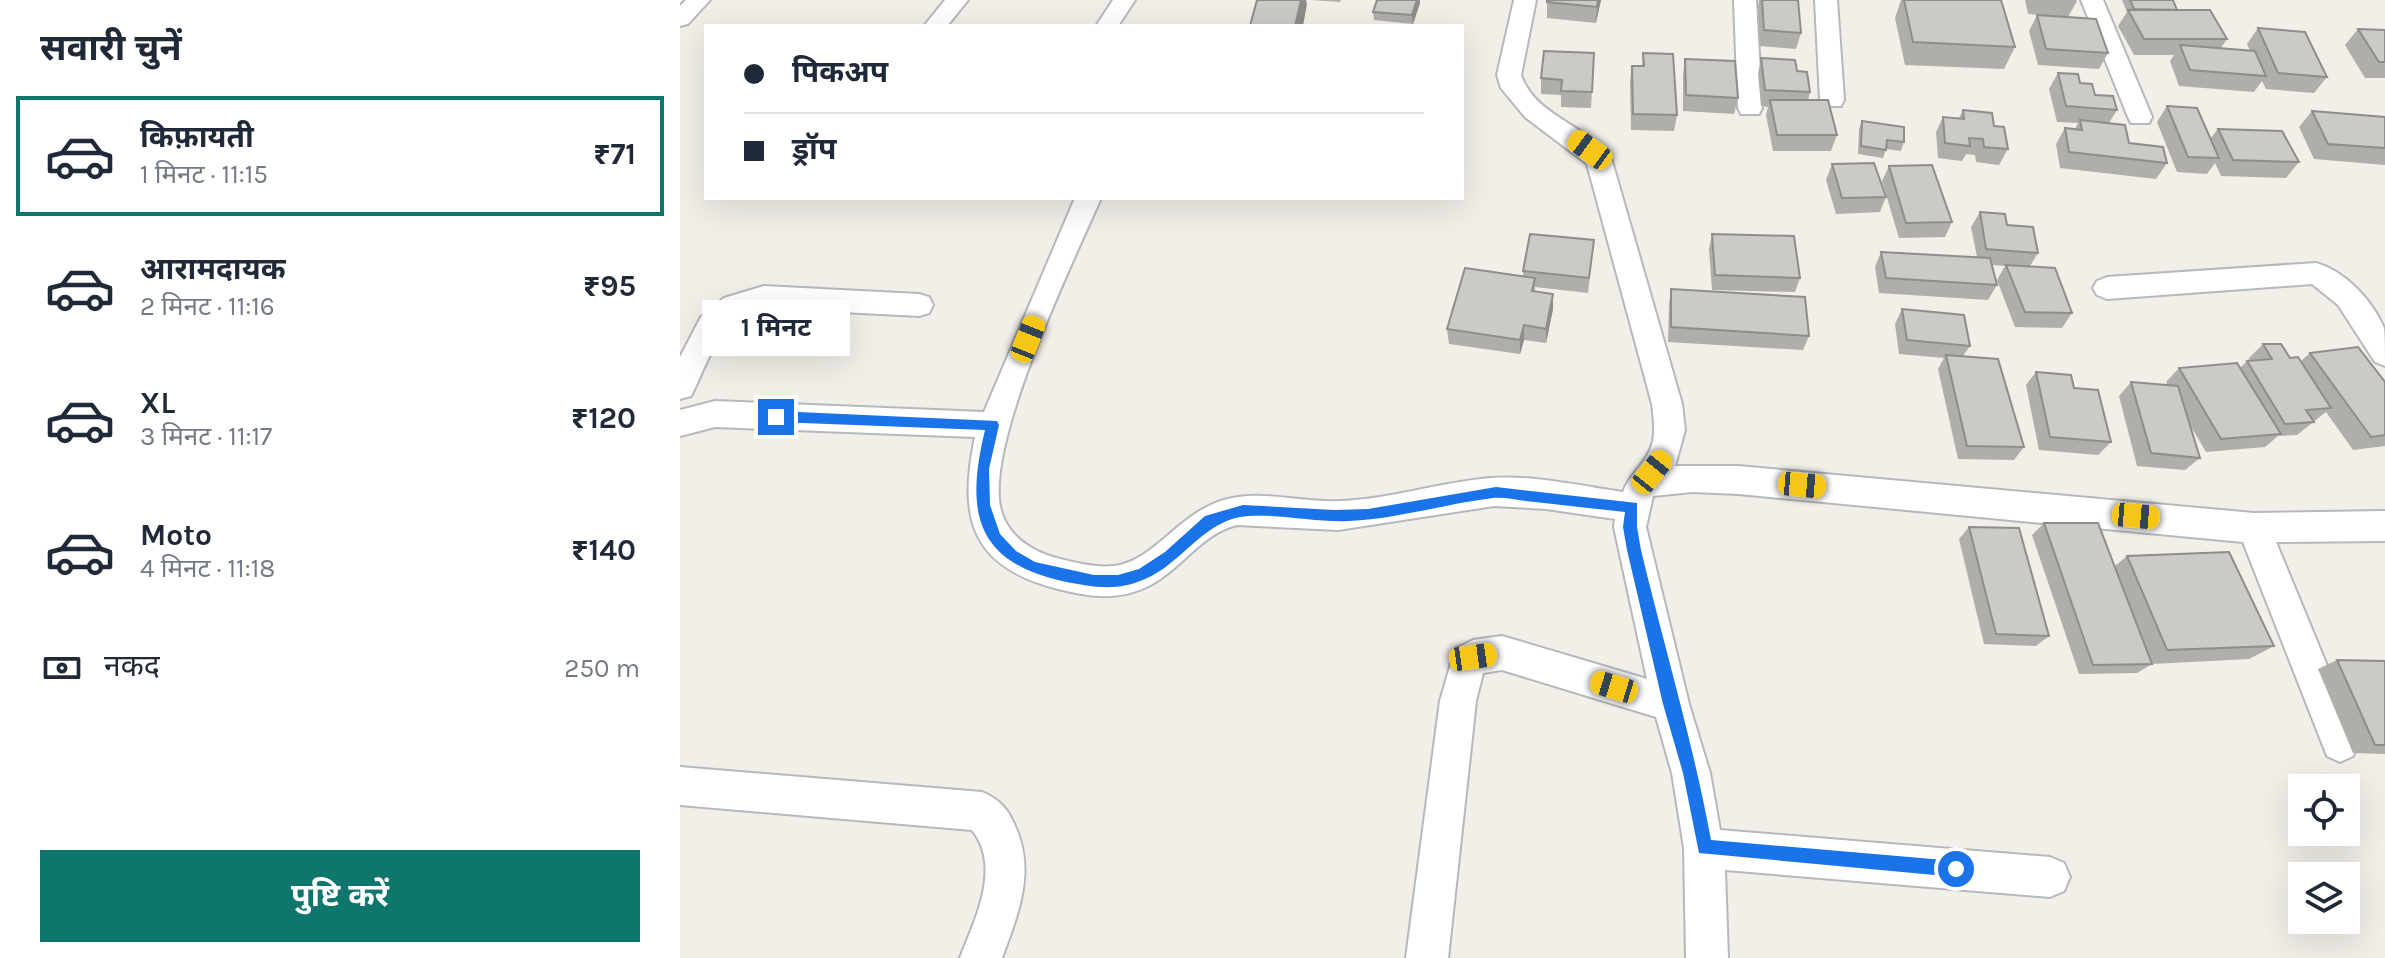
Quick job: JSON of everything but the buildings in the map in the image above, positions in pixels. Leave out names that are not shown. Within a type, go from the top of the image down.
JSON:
[{"type":"street","points":[[680,19],[699,0]]},
{"type":"street","points":[[937,24],[957,0]]},
{"type":"street","points":[[1106,0],[1124,0]]},
{"type":"street","points":[[1108,24],[1124,0]]},
{"type":"street","points":[[1525,0],[1509,75],[1510,84],[1527,106],[1590,150],[1599,161],[1662,381],[1670,430],[1663,459],[1637,496],[1630,527],[1671,704],[1691,773],[1704,848],[1707,958]]},
{"type":"street","points":[[1745,0],[1750,108]]},
{"type":"street","points":[[1826,0],[1832,100]]},
{"type":"street","points":[[2092,0],[2140,117]]},
{"type":"street","points":[[1087,200],[993,425],[982,469],[985,513],[994,537],[1011,555],[1032,568],[1094,582],[1118,581],[1142,574],[1169,556],[1210,520],[1243,511],[1334,516],[1368,514],[1496,492],[1637,496],[1692,478],[2254,528],[2385,526]]},
{"type":"street","points":[[2107,288],[2316,273],[2334,281],[2346,293],[2385,354]]},
{"type":"street","points":[[680,387],[718,315],[745,301],[764,297],[919,305]]},
{"type":"street","points":[[680,423],[715,414],[993,425]]},
{"type":"street","points":[[2254,528],[2340,743]]},
{"type":"street","points":[[1427,958],[1458,701],[1468,661],[1473,657],[1502,653],[1671,704]]},
{"type":"street","points":[[680,786],[982,811],[998,826],[1006,853],[1005,894],[981,958]]},
{"type":"street","points":[[1704,848],[2050,877]]},
{"type":"route","points":[[776,417],[993,425],[982,469],[984,505],[994,537],[1011,555],[1032,568],[1094,582],[1118,581],[1142,574],[1169,556],[1210,520],[1243,511],[1334,516],[1368,514],[1496,492],[1633,507],[1630,527],[1634,550],[1691,773],[1704,848],[1956,869]]}]
